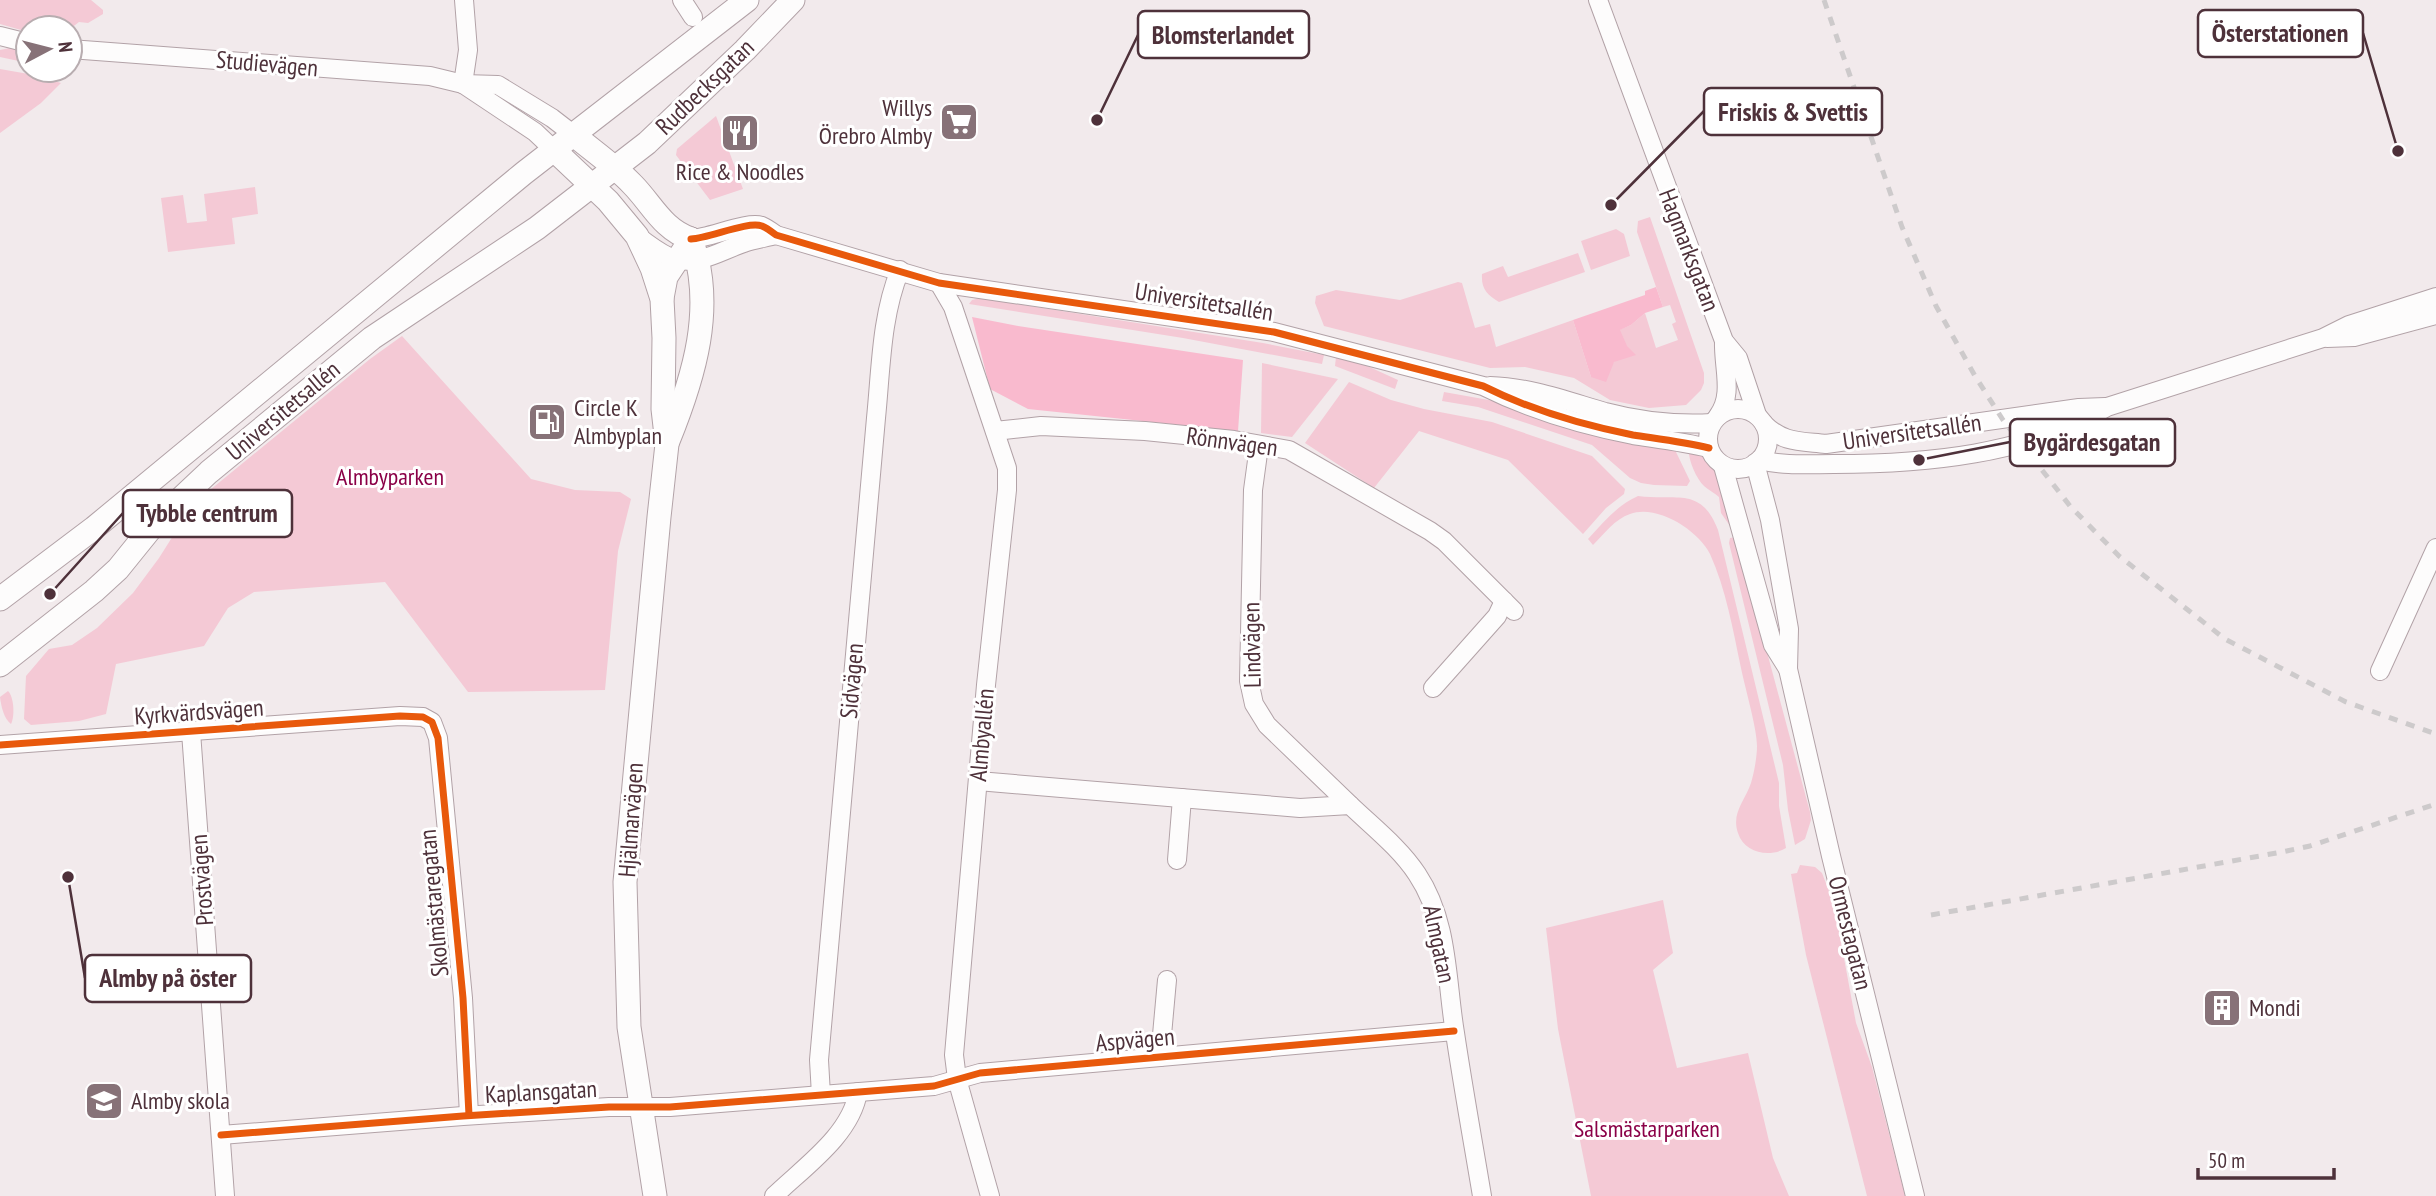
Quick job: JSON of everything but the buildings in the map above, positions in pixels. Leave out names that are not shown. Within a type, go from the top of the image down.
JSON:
[{"type":"main road","name":"Rudbecksgatan","points":[[573,135],[747,0]]},
{"type":"main road","name":"Rudbecksgatan","points":[[614,168],[666,126],[793,0]]},
{"type":"main road","name":"Universitetsallén","points":[[0,599],[94,528],[573,135]]},
{"type":"main road","name":"Studievägen","points":[[573,135],[614,168]]},
{"type":"main road","points":[[554,150],[608,201],[637,236]]},
{"type":"main road","name":"Universitetsallén","points":[[0,665],[94,591],[118,569],[156,522],[183,496],[321,378],[372,338],[537,229],[614,168]]},
{"type":"main road","points":[[614,168],[631,183],[667,226],[694,249],[675,260],[666,277],[662,299]]},
{"type":"main road","name":"Hjälmarvägen","points":[[637,236],[652,268],[662,299],[663,409],[667,444],[625,881],[628,1017],[655,1196]]},
{"type":"main road","name":"Hjälmarvägen","points":[[667,444],[688,394],[697,352],[702,298],[694,249]]},
{"type":"street","points":[[463,84],[468,50],[464,0]]},
{"type":"street","points":[[682,0],[693,17]]},
{"type":"street","name":"Hagmarksgatan","points":[[1598,0],[1724,341],[1738,358],[1760,419]]},
{"type":"street","name":"Studievägen","points":[[84,50],[429,76],[463,84],[498,85],[552,118],[573,135]]},
{"type":"street","name":"Studievägen","points":[[463,84],[535,132],[554,150]]},
{"type":"street","name":"Universitetsallén","points":[[694,249],[726,251],[744,242],[776,235],[939,283],[1274,332],[1483,386],[1514,401],[1589,424],[1709,448]]},
{"type":"street","points":[[637,236],[675,260]]},
{"type":"street","name":"Sidvägen","points":[[821,1095],[819,1060],[875,432],[887,316],[892,289],[900,270]]},
{"type":"street","name":"Almbyallén","points":[[939,283],[953,307],[1007,468],[954,1055],[957,1079],[990,1196]]},
{"type":"street","name":"Universitetsallén","points":[[1757,462],[1904,462],[2022,444],[2081,422],[2106,407],[2323,338],[2349,325],[2436,297]]},
{"type":"street","name":"Universitetsallén","points":[[2323,338],[2354,337],[2436,315]]},
{"type":"street","name":"Hagmarksgatan","points":[[1715,420],[1728,397],[1723,360],[1724,341]]},
{"type":"street","name":"Universitetsallén","points":[[1483,386],[1516,387],[1609,413],[1686,424],[1715,420]]},
{"type":"street","name":"Universitetsallén","points":[[1760,419],[1773,433],[1784,439],[1826,444],[2079,408],[2106,407]]},
{"type":"street","points":[[1737,408],[1747,410],[1760,419],[1767,431],[1767,446],[1757,462],[1740,469],[1723,466],[1714,458],[1707,436],[1715,420],[1727,411],[1737,408]]},
{"type":"street","name":"Rönnvägen","points":[[995,431],[1041,426],[1145,431],[1234,440],[1289,450],[1430,531],[1444,541],[1509,606],[1433,688]]},
{"type":"street","name":"Lindvägen","points":[[1259,446],[1253,490],[1249,667],[1254,704],[1267,725],[1350,805]]},
{"type":"street","name":"Ormestagatan","points":[[1757,462],[1770,520],[1788,629],[1788,669],[1834,869],[1916,1196]]},
{"type":"street","name":"Ormestagatan","points":[[1723,466],[1773,645],[1788,669]]},
{"type":"street","points":[[2380,671],[2436,548]]},
{"type":"street","name":"Kyrkvärdsvägen","points":[[0,745],[400,716]]},
{"type":"street","name":"Skolmästaregatan","points":[[400,716],[423,717],[432,722],[438,738],[463,998],[470,1115]]},
{"type":"street","name":"Prostvägen","points":[[191,732],[225,1196]]},
{"type":"street","points":[[978,781],[1300,808],[1350,805]]},
{"type":"street","points":[[1177,860],[1182,798]]},
{"type":"street","name":"Almgatan","points":[[1350,805],[1404,857],[1427,891],[1437,915],[1447,958],[1454,1031],[1482,1196]]},
{"type":"street","name":"Aspvägen","points":[[1160,1057],[1167,980]]},
{"type":"street","name":"Aspvägen","points":[[821,1095],[934,1086],[980,1073],[1454,1031]]},
{"type":"street","points":[[774,1196],[846,1123],[856,1105],[859,1091]]},
{"type":"street","name":"Kaplansgatan","points":[[221,1135],[470,1115],[821,1095]]},
{"type":"green space","points":[[0,0],[91,0],[103,10],[103,14],[88,23],[84,23],[84,14],[14,14],[14,28],[0,24]]},
{"type":"green space","points":[[14,47],[14,60],[0,57],[0,50]]},
{"type":"green space","points":[[0,69],[14,71],[14,84],[60,84],[41,103],[0,133]]},
{"type":"green space","points":[[716,116],[743,189],[710,200],[676,155],[677,149]]},
{"type":"green space","points":[[255,187],[258,214],[232,218],[235,244],[168,252],[161,198],[183,195],[187,223],[207,221],[204,194]]},
{"type":"green space","points":[[1650,217],[1704,373],[1701,390],[1686,405],[1649,408],[1610,400],[1574,378],[1525,367],[1490,368],[1324,326],[1315,303],[1316,296],[1336,290],[1400,300],[1462,283],[1475,328],[1490,324],[1496,347],[1573,320],[1591,377],[1614,362],[1626,346],[1619,330],[1631,325],[1645,313],[1656,348],[1678,340],[1672,324],[1676,322],[1670,305],[1663,307],[1637,232],[1638,221]]},
{"type":"green space","points":[[1616,229],[1624,234],[1630,256],[1591,270],[1581,241]]},
{"type":"green space","points":[[1578,253],[1585,272],[1499,302],[1484,288],[1482,274],[1503,266],[1508,277]]},
{"type":"green space","points":[[980,298],[1324,355],[1322,364],[1183,338],[969,304]]},
{"type":"green space","name":"Almbyparken","points":[[402,336],[531,479],[575,490],[620,492],[631,499],[618,551],[605,690],[468,692],[385,582],[254,592],[228,608],[204,646],[116,664],[106,714],[79,721],[31,725],[24,719],[26,676],[49,649],[72,645],[97,628],[133,593],[183,520],[210,490]]},
{"type":"green space","points":[[1336,357],[1365,365],[1398,380],[1395,389],[1335,366]]},
{"type":"green space","points":[[1262,363],[1338,379],[1292,437],[1261,433]]},
{"type":"green space","points":[[1349,382],[1391,400],[1492,422],[1592,456],[1625,489],[1624,494],[1606,508],[1583,534],[1508,460],[1419,431],[1374,488],[1305,443]]},
{"type":"green space","points":[[1444,392],[1500,402],[1588,431],[1648,446],[1677,445],[1676,452],[1690,481],[1687,486],[1641,483],[1630,478],[1592,445],[1478,407],[1442,401]]},
{"type":"green space","points":[[1689,447],[1699,452],[1714,469],[1734,526],[1730,526],[1721,513],[1719,497],[1698,478],[1691,462]]},
{"type":"green space","points":[[1638,496],[1676,497],[1696,501],[1711,516],[1718,530],[1779,783],[1779,806],[1786,848],[1780,851],[1765,853],[1752,849],[1741,840],[1736,826],[1737,813],[1753,775],[1756,738],[1728,610],[1710,554],[1687,528],[1676,521],[1652,513],[1630,514],[1619,519],[1593,545],[1588,539],[1617,509]]},
{"type":"green space","points":[[1736,537],[1810,812],[1811,820],[1805,839],[1795,845],[1783,765],[1729,543],[1730,538]]},
{"type":"green space","points":[[8,691],[13,707],[11,724],[5,716],[0,697]]},
{"type":"green space","points":[[1800,865],[1815,867],[1822,873],[1834,904],[1856,1023],[1872,1067],[1905,1196],[1867,1196],[1806,955],[1791,874],[1797,873]]},
{"type":"green space","name":"Salsmästarparken","points":[[1663,900],[1673,953],[1653,970],[1677,1068],[1748,1053],[1773,1158],[1789,1196],[1591,1196],[1558,1029],[1546,928]]},
{"type":"shaded area","points":[[1656,287],[1663,307],[1645,313],[1620,330],[1627,346],[1636,355],[1614,362],[1606,382],[1591,377],[1573,320],[1645,295],[1645,291]]},
{"type":"shaded area","points":[[972,317],[1243,360],[1238,431],[1028,409],[990,389]]},
{"type":"railway","points":[[1824,0],[1902,227],[1936,306],[2003,420],[2070,506],[2119,556],[2225,639],[2346,702],[2436,734]]},
{"type":"railway","points":[[1931,915],[2310,846],[2436,804]]},
{"type":"cycle path","points":[[691,239],[747,226],[762,226],[776,235],[939,283],[1274,332],[1483,386],[1537,409],[1595,426],[1709,448]]},
{"type":"cycle path","points":[[0,745],[400,716],[423,717],[432,722],[438,738],[463,998],[469,1115]]},
{"type":"cycle path","points":[[221,1135],[463,1116],[609,1107],[670,1107],[934,1086],[980,1073],[1454,1031]]},
{"type":"place","name":"Blomsterlandet","points":[[1097,120]]},
{"type":"place","name":"Willys Örebro Almby","points":[[959,122]]},
{"type":"place","name":"Rice & Noodles","points":[[740,133]]},
{"type":"place","name":"Österstationen","points":[[2398,151]]},
{"type":"place","name":"Friskis & Svettis","points":[[1611,205]]},
{"type":"place","name":"Circle K Almbyplan","points":[[547,422]]},
{"type":"place","name":"Bygärdesgatan","points":[[1919,460]]},
{"type":"place","name":"Tybble centrum","points":[[50,594]]},
{"type":"place","name":"Almby på öster","points":[[68,877]]},
{"type":"place","name":"Mondi","points":[[2222,1008]]},
{"type":"place","name":"Almby skola","points":[[104,1101]]}]
